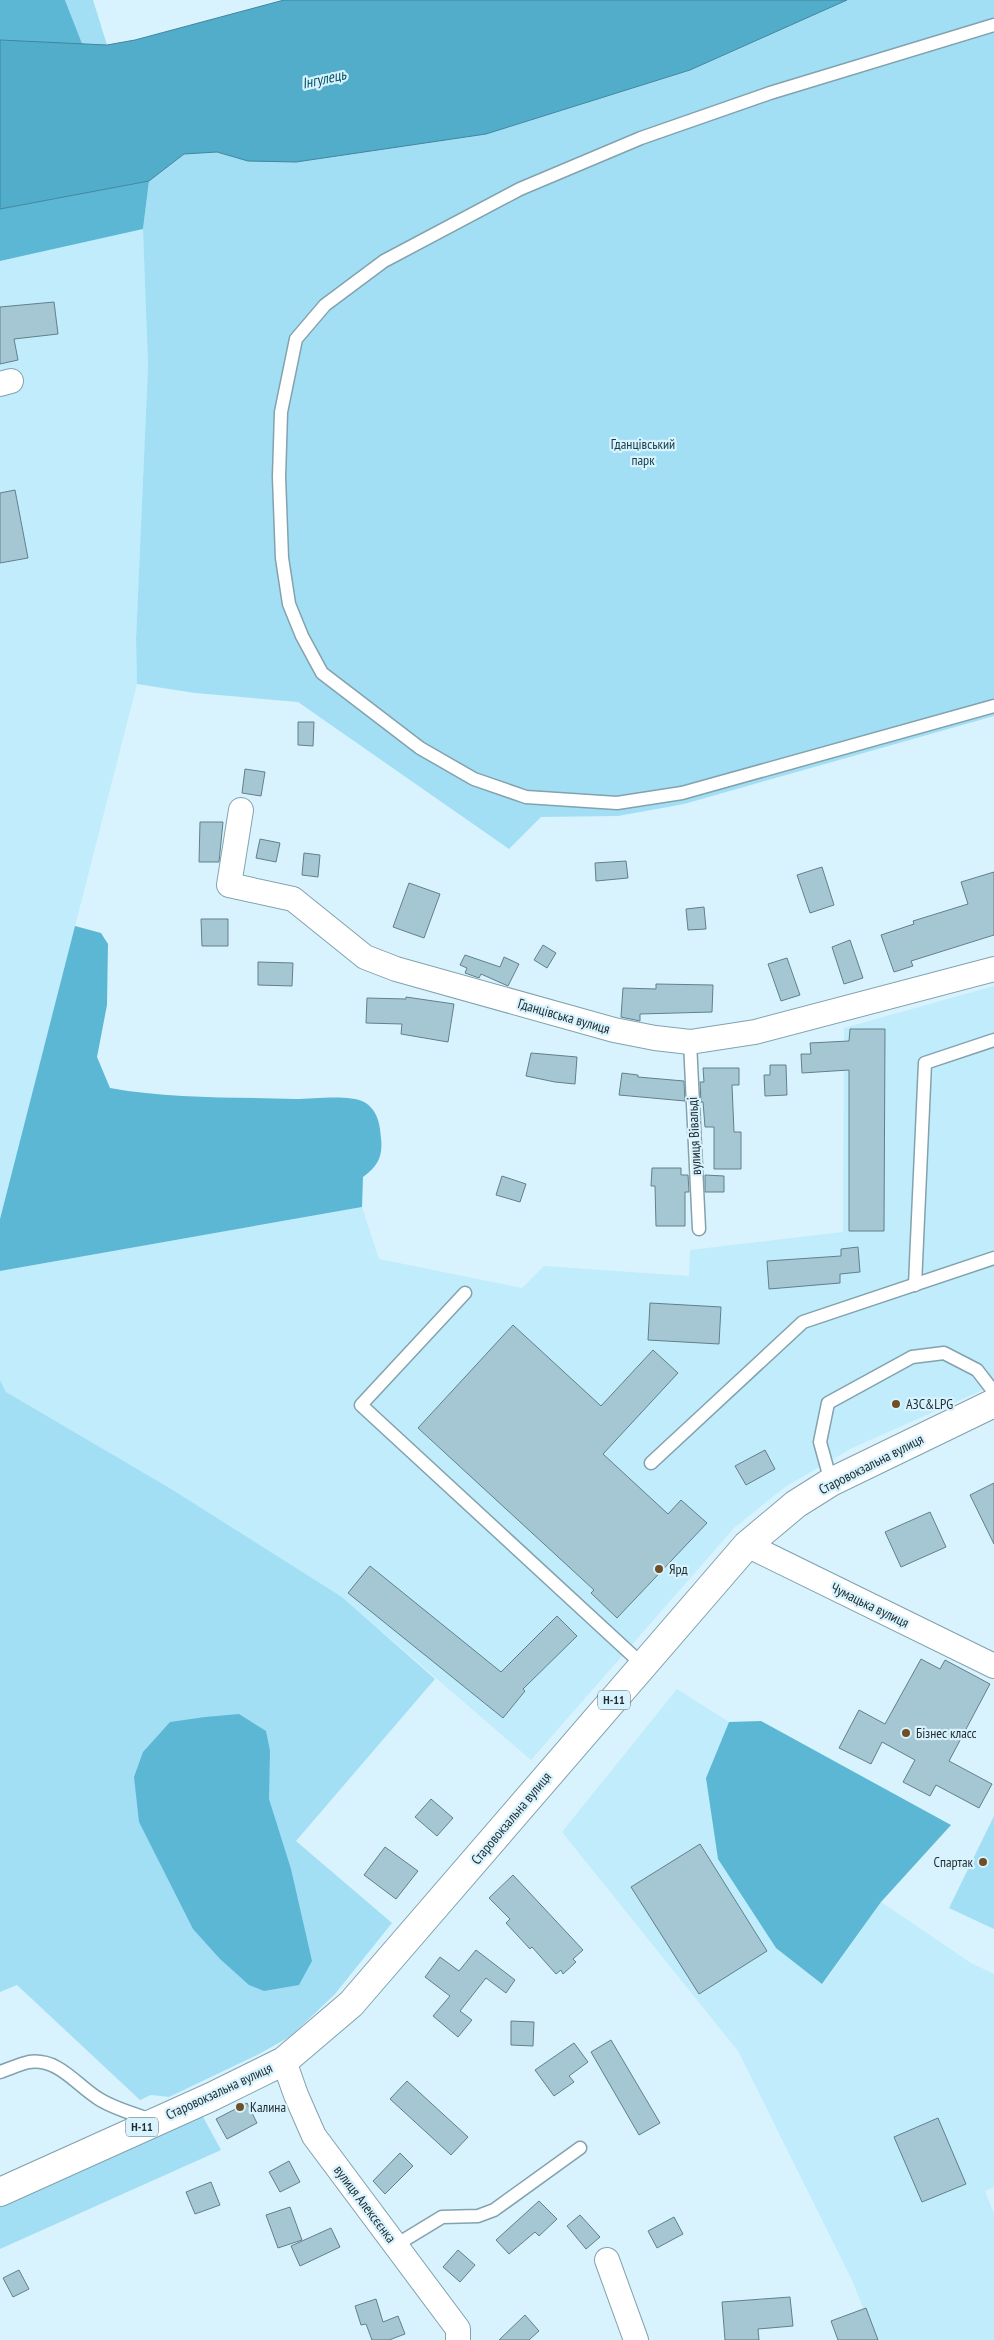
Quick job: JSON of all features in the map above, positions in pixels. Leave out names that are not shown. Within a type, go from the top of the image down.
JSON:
[{"type":"main road","name":"Старовокзальна вулиця","points":[[0,2192],[211,2097],[284,2061],[351,2004],[747,1545],[796,1504],[831,1482],[994,1403]]},
{"type":"street","name":"Гданцівська вулиця","points":[[240,810],[229,885],[293,900],[365,956],[396,969],[614,1030],[655,1038],[690,1042],[755,1032],[994,969]]},
{"type":"street","name":"Чумацька вулиця","points":[[747,1545],[994,1666]]},
{"type":"street","name":"вулиця Алексєєнка","points":[[284,2061],[314,2136],[396,2245],[461,2336]]},
{"type":"street","points":[[607,2260],[636,2340]]},
{"type":"lane","points":[[994,25],[770,93],[641,138],[520,189],[384,261],[325,306],[296,339],[281,412],[279,477],[282,558],[289,604],[302,636],[322,673],[420,748],[474,779],[526,797],[617,803],[682,793],[994,706]]},
{"type":"lane","points":[[915,1284],[925,1063],[994,1040]]},
{"type":"lane","name":"вулиця Вівальді","points":[[690,1042],[699,1229]]},
{"type":"lane","points":[[651,1463],[803,1322],[994,1258]]},
{"type":"lane","points":[[465,1293],[362,1405],[644,1666]]},
{"type":"lane","points":[[831,1482],[820,1442],[828,1403],[853,1389],[912,1357],[944,1353],[977,1370],[994,1392]]},
{"type":"lane","points":[[0,2072],[29,2062],[59,2067],[101,2100],[155,2121]]},
{"type":"lane","points":[[396,2245],[442,2217],[478,2216],[494,2210],[580,2148]]},
{"type":"shaded area","points":[[0,0],[65,0],[83,46],[0,40]]},
{"type":"shaded area","points":[[149,181],[143,229],[0,261],[0,209]]},
{"type":"shaded area","points":[[143,229],[148,366],[136,639],[137,684],[0,1219],[0,261]]},
{"type":"shaded area","points":[[75,926],[101,933],[108,944],[107,1005],[97,1057],[110,1088],[179,1096],[296,1099],[349,1098],[364,1102],[369,1105],[377,1118],[380,1128],[381,1151],[376,1165],[363,1177],[362,1207],[0,1271],[0,1219]]},
{"type":"shaded area","points":[[994,986],[994,1385],[852,1448],[785,1487],[734,1528],[531,1760],[342,1597],[6,1392],[0,1380],[0,1271],[362,1207],[379,1259],[522,1288],[544,1266],[689,1276],[690,1250],[843,1232],[844,1028]]},
{"type":"shaded area","points":[[677,1689],[729,1722],[706,1778],[823,1984],[881,1902],[971,1963],[994,1974],[994,2187],[985,2191],[994,2213],[994,2340],[876,2340],[852,2280],[738,2051],[562,1832]]},
{"type":"shaded area","points":[[239,1714],[266,1731],[270,1751],[269,1799],[291,1869],[312,1961],[299,1985],[264,1991],[249,1985],[220,1959],[193,1929],[139,1822],[134,1777],[143,1752],[170,1722]]},
{"type":"shaded area","points":[[761,1721],[951,1825],[881,1902],[822,1984],[776,1948],[718,1859],[706,1778],[729,1722]]},
{"type":"green space","points":[[65,0],[93,0],[107,45],[83,46]]},
{"type":"green space","name":"Гданцівський парк","points":[[847,0],[994,0],[994,716],[684,804],[618,816],[541,817],[509,849],[298,702],[195,693],[137,684],[136,639],[148,366],[143,229],[149,181],[184,154],[217,152],[248,161],[486,134],[690,70]]},
{"type":"green space","points":[[0,1380],[6,1392],[171,1489],[342,1597],[435,1679],[296,1841],[392,1923],[335,1994],[291,2036],[259,2054],[169,2097],[151,2095],[140,2100],[17,1985],[0,1992]]},
{"type":"green space","name":"Спартак","points":[[994,1816],[994,1929],[949,1908]]},
{"type":"green space","points":[[202,2115],[221,2150],[0,2249],[0,2207]]},
{"type":"water","name":"Інгулець","points":[[284,0],[847,0],[690,70],[486,134],[296,162],[248,161],[217,152],[184,154],[149,181],[0,209],[0,40],[107,45],[135,40]]},
{"type":"building","points":[[54,302],[58,334],[14,339],[18,360],[0,364],[0,307]]},
{"type":"building","points":[[15,490],[28,558],[0,563],[0,493]]},
{"type":"building","points":[[298,722],[314,722],[313,746],[298,745]]},
{"type":"building","points":[[245,769],[265,772],[261,796],[242,793]]},
{"type":"building","points":[[200,822],[223,822],[219,862],[199,862]]},
{"type":"building","points":[[260,839],[280,843],[276,862],[256,858]]},
{"type":"building","points":[[304,853],[320,855],[318,877],[302,875]]},
{"type":"building","points":[[626,861],[628,878],[596,881],[595,863]]},
{"type":"building","points":[[822,867],[834,905],[810,913],[797,875]]},
{"type":"building","points":[[994,872],[994,935],[911,961],[913,966],[894,972],[881,935],[914,924],[913,921],[968,904],[961,882]]},
{"type":"building","points":[[409,883],[440,894],[424,938],[393,927]]},
{"type":"building","points":[[704,907],[706,929],[688,930],[686,909]]},
{"type":"building","points":[[201,919],[228,919],[228,946],[202,946]]},
{"type":"building","points":[[850,940],[863,978],[844,984],[832,947]]},
{"type":"building","points":[[543,945],[556,953],[547,968],[534,960]]},
{"type":"building","points":[[465,955],[500,967],[504,957],[519,964],[508,986],[481,974],[479,978],[465,973],[467,968],[460,965]]},
{"type":"building","points":[[787,958],[800,995],[781,1001],[768,964]]},
{"type":"building","points":[[258,962],[293,963],[292,986],[258,985]]},
{"type":"building","points":[[656,984],[713,985],[712,1012],[640,1014],[640,1021],[621,1017],[623,988],[656,989]]},
{"type":"building","points":[[406,997],[454,1004],[448,1042],[401,1034],[402,1024],[366,1023],[367,998],[406,999]]},
{"type":"building","points":[[850,1029],[885,1029],[884,1231],[849,1231],[849,1070],[802,1073],[801,1054],[811,1054],[810,1043],[849,1041]]},
{"type":"building","points":[[531,1053],[577,1057],[575,1084],[526,1076]]},
{"type":"building","points":[[770,1065],[786,1065],[787,1095],[765,1096],[764,1075],[770,1075]]},
{"type":"building","points":[[703,1068],[739,1068],[739,1085],[732,1085],[734,1132],[741,1132],[741,1169],[714,1169],[714,1127],[705,1127],[703,1102],[701,1102],[700,1082],[704,1082]]},
{"type":"building","points":[[622,1073],[638,1075],[638,1077],[684,1081],[685,1101],[619,1095]]},
{"type":"building","points":[[652,1168],[681,1168],[681,1175],[688,1175],[689,1192],[685,1192],[685,1226],[656,1226],[655,1186],[651,1186]]},
{"type":"building","points":[[705,1175],[724,1176],[724,1192],[705,1192]]},
{"type":"building","points":[[502,1176],[526,1184],[520,1202],[496,1195]]},
{"type":"building","points":[[858,1247],[860,1272],[840,1274],[840,1283],[769,1289],[767,1261],[841,1256],[841,1249]]},
{"type":"building","points":[[650,1303],[721,1307],[719,1344],[648,1340]]},
{"type":"building","points":[[513,1325],[601,1406],[653,1350],[678,1373],[603,1454],[668,1514],[681,1500],[707,1523],[617,1618],[591,1593],[594,1590],[418,1428]]},
{"type":"building","points":[[765,1450],[775,1469],[746,1485],[735,1466]]},
{"type":"building","points":[[994,1483],[994,1544],[970,1495]]},
{"type":"building","points":[[930,1512],[946,1547],[901,1567],[885,1532]]},
{"type":"building","points":[[370,1566],[501,1672],[557,1616],[577,1636],[523,1689],[525,1691],[503,1718],[348,1593]]},
{"type":"building","name":"Бізнес класс","points":[[921,1659],[940,1669],[945,1660],[990,1684],[949,1761],[992,1784],[979,1808],[936,1785],[930,1796],[903,1782],[915,1760],[882,1742],[871,1764],[839,1748],[859,1710],[885,1724]]},
{"type":"building","points":[[431,1799],[453,1818],[437,1836],[415,1817]]},
{"type":"building","points":[[700,1844],[767,1951],[699,1994],[631,1887]]},
{"type":"building","points":[[385,1847],[418,1871],[396,1899],[364,1875]]},
{"type":"building","points":[[513,1875],[583,1950],[573,1959],[576,1962],[563,1974],[561,1970],[556,1974],[532,1947],[530,1949],[506,1923],[510,1919],[489,1898]]},
{"type":"building","points":[[476,1950],[515,1980],[506,1993],[486,1978],[460,2011],[472,2020],[458,2037],[433,2016],[450,1996],[425,1977],[440,1957],[459,1971]]},
{"type":"building","points":[[511,2021],[534,2022],[533,2046],[511,2045]]},
{"type":"building","points":[[611,2040],[660,2123],[639,2135],[591,2052]]},
{"type":"building","points":[[574,2043],[588,2062],[569,2076],[574,2082],[554,2096],[535,2070]]},
{"type":"building","points":[[407,2081],[468,2137],[451,2155],[390,2099]]},
{"type":"building","points":[[247,2103],[257,2123],[227,2139],[216,2119]]},
{"type":"building","points":[[938,2118],[966,2184],[922,2202],[894,2137]]},
{"type":"building","points":[[400,2153],[413,2166],[385,2194],[373,2181]]},
{"type":"building","points":[[289,2161],[300,2182],[280,2192],[269,2172]]},
{"type":"building","points":[[211,2182],[220,2205],[195,2214],[186,2192]]},
{"type":"building","points":[[539,2201],[557,2219],[539,2236],[535,2232],[509,2254],[496,2240]]},
{"type":"building","points":[[290,2207],[302,2240],[278,2248],[266,2215]]},
{"type":"building","points":[[580,2215],[600,2237],[586,2249],[567,2226]]},
{"type":"building","points":[[674,2217],[683,2234],[657,2248],[648,2231]]},
{"type":"building","points":[[331,2228],[340,2247],[300,2266],[291,2246]]},
{"type":"building","points":[[458,2250],[475,2265],[460,2282],[443,2267]]},
{"type":"building","points":[[19,2270],[29,2289],[13,2297],[3,2278]]},
{"type":"building","points":[[790,2297],[793,2326],[758,2329],[759,2340],[725,2340],[722,2302]]},
{"type":"building","points":[[376,2299],[383,2322],[398,2316],[405,2334],[389,2340],[372,2340],[366,2324],[361,2325],[355,2306]]},
{"type":"building","points":[[866,2308],[878,2340],[838,2340],[831,2321]]},
{"type":"building","points":[[525,2315],[539,2331],[529,2340],[499,2340]]},
{"type":"place","name":"АЗС&LPG","points":[[896,1404]]},
{"type":"place","name":"Ярд","points":[[659,1569]]},
{"type":"place","name":"Бізнес класс","points":[[906,1733]]},
{"type":"place","name":"Спартак","points":[[983,1862]]},
{"type":"place","name":"Калина","points":[[240,2107]]}]
